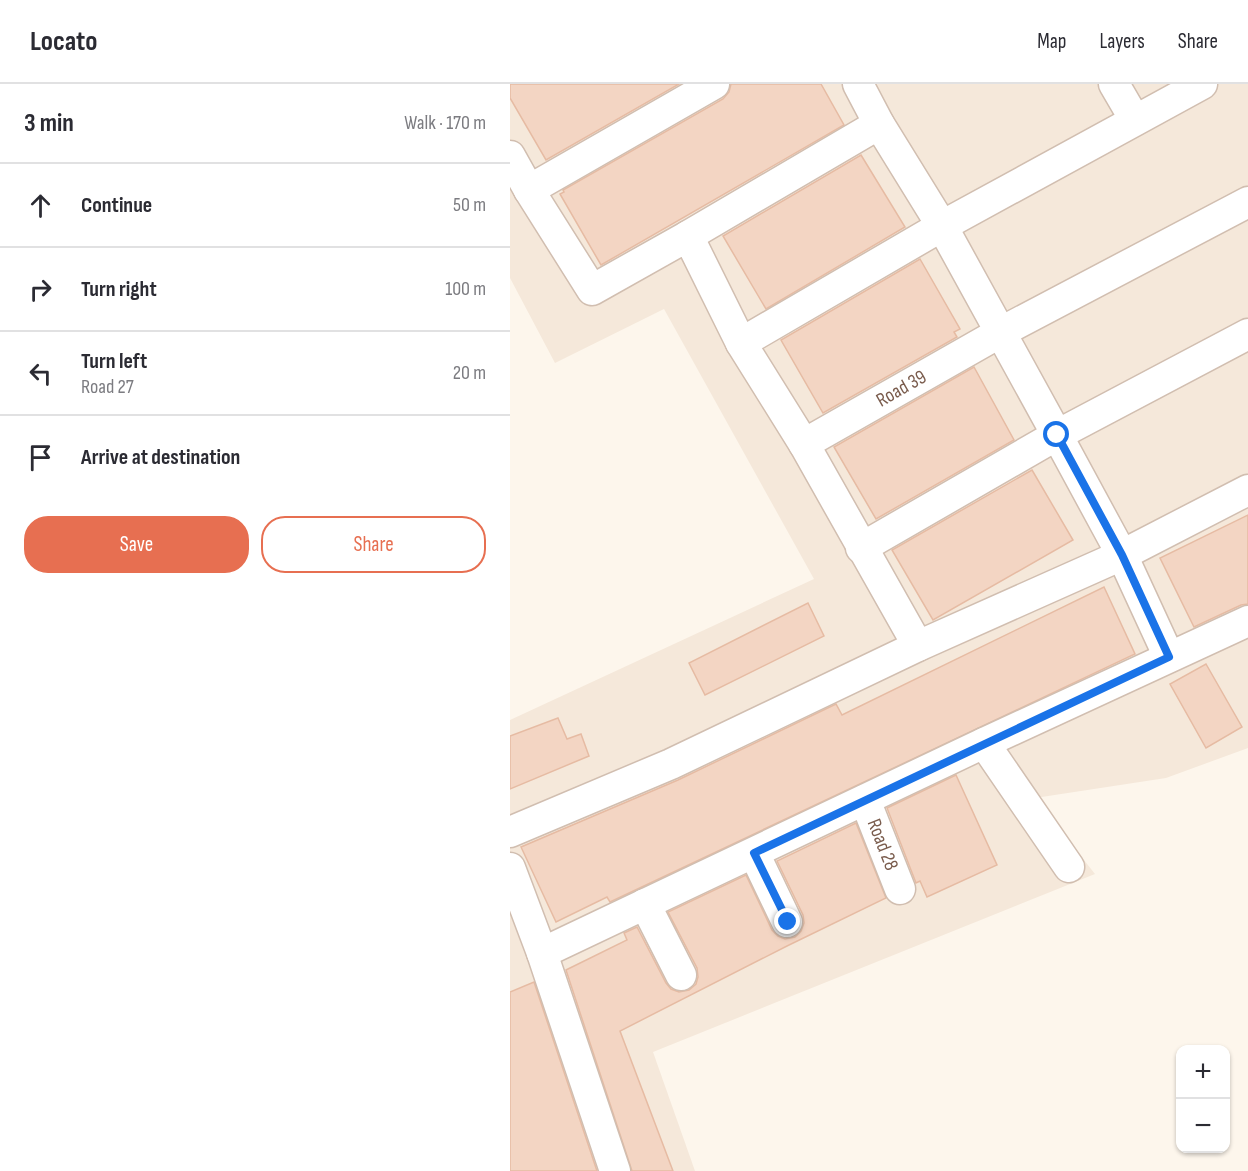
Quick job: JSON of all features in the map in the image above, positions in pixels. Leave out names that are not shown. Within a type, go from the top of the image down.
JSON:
[{"type":"street","points":[[529,190],[714,84]]},
{"type":"street","points":[[858,84],[879,124],[942,226],[1057,435],[1122,555],[1169,657]]},
{"type":"street","points":[[1114,84],[1135,120]]},
{"type":"street","points":[[741,343],[942,226],[1202,84]]},
{"type":"street","points":[[510,156],[592,290],[879,124]]},
{"type":"street","name":"Road 39","points":[[804,444],[1001,332],[1248,202]]},
{"type":"street","points":[[688,236],[741,343],[804,444],[918,646]]},
{"type":"street","points":[[861,548],[1057,435],[1248,334]]},
{"type":"street","points":[[510,832],[671,764],[918,646],[1122,555],[1248,490]]},
{"type":"street","points":[[542,953],[984,743],[1248,621]]},
{"type":"street","points":[[984,743],[1069,867]]},
{"type":"street","name":"Road 28","points":[[864,800],[900,889]]},
{"type":"street","points":[[754,853],[788,922]]},
{"type":"street","points":[[510,868],[542,953],[615,1171]]},
{"type":"street","points":[[645,904],[681,975]]},
{"type":"shaded area","points":[[510,84],[1248,84],[1248,748],[1166,778],[1035,798],[1095,874],[653,1052],[695,1171],[510,1171],[510,720],[814,579],[664,309],[555,363],[510,278]]},
{"type":"building","points":[[510,84],[679,84],[546,160],[510,98]]},
{"type":"building","points":[[731,84],[821,84],[844,125],[601,265],[560,194],[564,192],[563,190],[723,99],[729,92]]},
{"type":"building","points":[[861,155],[905,227],[766,309],[723,236]]},
{"type":"building","points":[[920,259],[960,329],[954,332],[957,337],[823,413],[781,340]]},
{"type":"building","points":[[974,367],[1014,440],[876,519],[834,447]]},
{"type":"building","points":[[1032,470],[1073,540],[933,620],[892,550]]},
{"type":"building","points":[[1248,515],[1248,604],[1241,605],[1194,627],[1160,558]]},
{"type":"building","points":[[1104,587],[1135,654],[610,902],[607,897],[556,922],[521,847],[678,780],[836,704],[842,715]]},
{"type":"building","points":[[808,603],[824,636],[705,695],[689,663]]},
{"type":"building","points":[[1206,664],[1242,727],[1206,748],[1170,684]]},
{"type":"building","points":[[558,718],[567,739],[581,734],[589,756],[510,789],[510,736]]},
{"type":"building","points":[[956,775],[997,865],[927,897],[920,881],[916,883],[887,808]]},
{"type":"building","points":[[856,823],[886,898],[620,1031],[673,1171],[632,1171],[566,970],[627,940],[624,933],[637,927],[666,983],[671,989],[679,992],[689,990],[696,984],[697,968],[668,912],[746,875],[772,930],[785,939],[795,937],[801,931],[804,923],[803,915],[777,861]]},
{"type":"building","points":[[534,982],[597,1171],[510,1171],[510,992]]},
{"type":"route","points":[[788,922],[754,853],[1169,657],[1122,555],[1057,435]]}]
